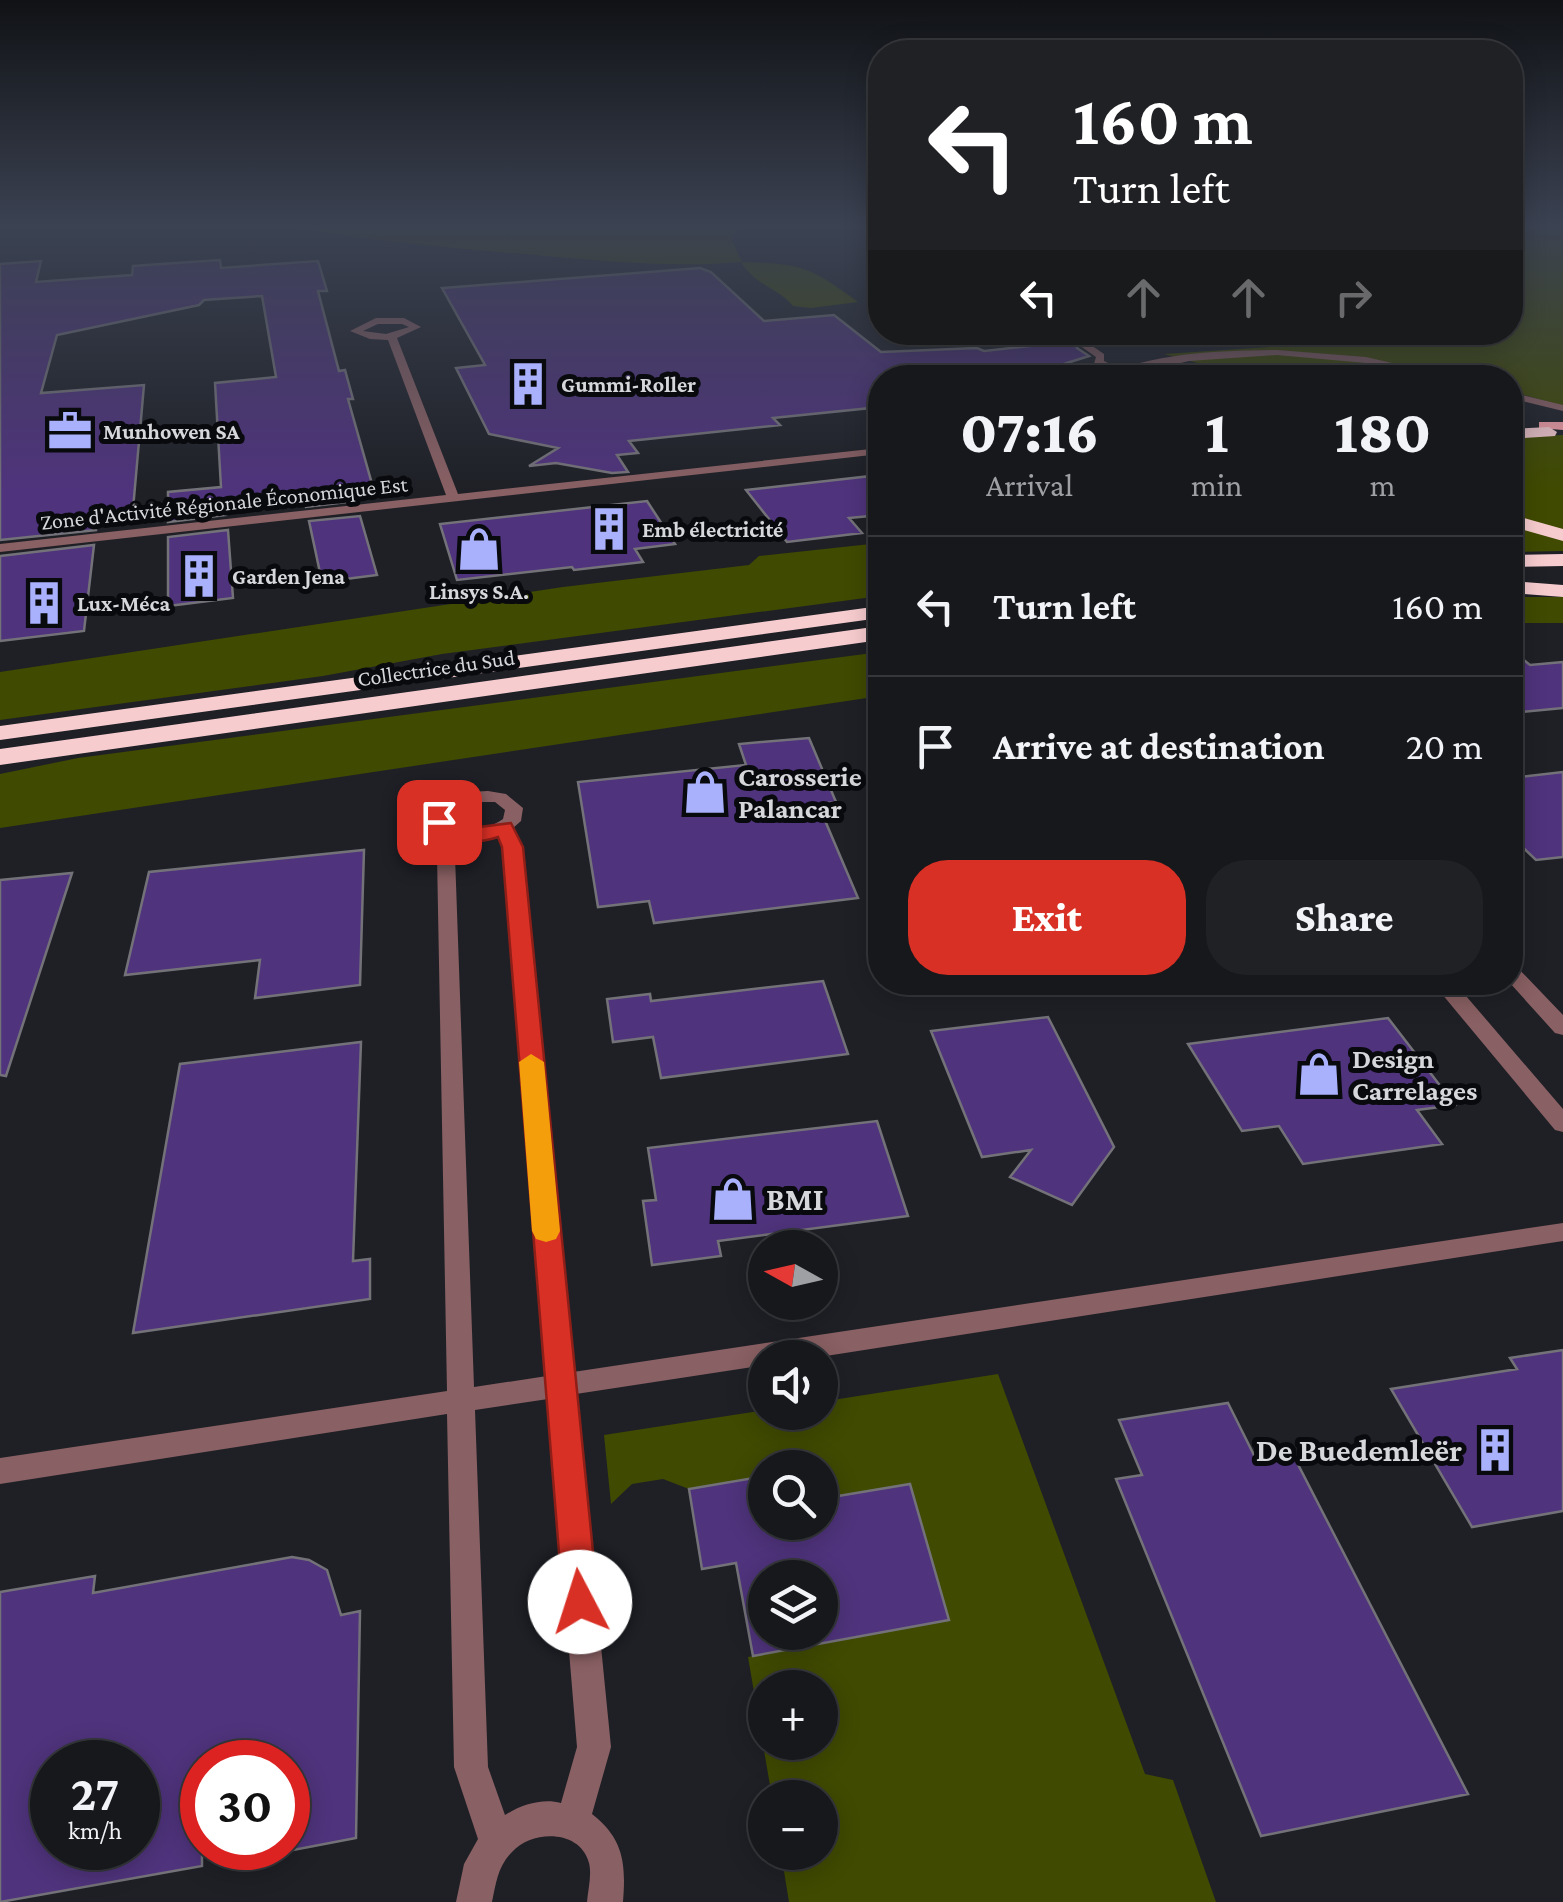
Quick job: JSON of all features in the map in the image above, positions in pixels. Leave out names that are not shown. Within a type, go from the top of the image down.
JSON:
[{"type":"highway","points":[[1523,430],[1555,429]]},
{"type":"highway","points":[[1523,524],[1563,535]]},
{"type":"highway","points":[[1523,561],[1563,560]]},
{"type":"highway","points":[[1523,578],[1563,578]]},
{"type":"highway","points":[[1523,588],[1563,591]]},
{"type":"highway","name":"Collectrice du Sud","points":[[0,732],[868,614]]},
{"type":"highway","name":"Collectrice du Sud","points":[[0,757],[868,635]]},
{"type":"street","points":[[386,320],[415,325],[414,330],[391,336],[364,336],[356,328],[386,320]]},
{"type":"street","name":"Zone d'Activité Régionale Économique Est","points":[[391,336],[452,498]]},
{"type":"street","points":[[1085,345],[1105,365]]},
{"type":"street","points":[[1156,365],[1194,357],[1248,354],[1389,365]]},
{"type":"street","points":[[1523,398],[1563,408]]},
{"type":"street","points":[[1523,404],[1555,429]]},
{"type":"street","name":"Zone d'Activité Régionale Économique Est","points":[[0,548],[868,452]]},
{"type":"street","points":[[475,796],[500,798],[514,808],[512,821],[504,828],[472,836],[452,833],[443,828],[439,816],[452,803],[475,796]]},
{"type":"street","points":[[504,828],[512,847],[594,1747],[573,1820]]},
{"type":"street","points":[[452,833],[446,856],[471,1767],[496,1840]]},
{"type":"street","points":[[1523,984],[1563,1028]]},
{"type":"street","points":[[1453,995],[1563,1124]]},
{"type":"street","points":[[0,1472],[1563,1232]]},
{"type":"street","points":[[474,1902],[482,1860],[496,1840],[513,1826],[554,1816],[573,1820],[591,1833],[602,1851],[609,1874],[605,1902]]},
{"type":"green space","points":[[1523,313],[1563,313],[1563,406],[1523,395],[1523,365],[1205,365],[1164,354],[1270,347],[1523,345]]},
{"type":"green space","points":[[1563,435],[1563,532],[1523,520],[1523,437]]},
{"type":"green space","points":[[1523,528],[1563,539],[1563,551],[1523,552]]},
{"type":"green space","points":[[868,544],[868,598],[442,654],[323,676],[0,720],[0,672],[563,587],[749,565],[759,556]]},
{"type":"green space","points":[[1523,597],[1563,597],[1563,623],[1523,623]]},
{"type":"green space","points":[[868,654],[868,698],[0,828],[0,774],[78,758]]},
{"type":"green space","points":[[998,1374],[1145,1774],[1173,1780],[1216,1902],[789,1902],[784,1870],[838,1870],[838,1780],[769,1780],[766,1760],[838,1760],[838,1670],[750,1670],[748,1657],[785,1650],[838,1650],[838,1640],[949,1619],[910,1484],[838,1496],[838,1450],[748,1450],[748,1479],[689,1489],[663,1479],[632,1484],[611,1504],[604,1435],[748,1413],[748,1430],[838,1430],[838,1399]]},
{"type":"building","points":[[0,313],[162,313],[57,335],[41,393],[144,385],[133,509],[98,512],[96,530],[0,540]]},
{"type":"building","points":[[265,313],[324,313],[339,371],[345,370],[353,399],[348,399],[372,484],[351,486],[356,501],[306,507],[302,491],[225,499],[226,515],[168,522],[168,492],[221,487],[215,383],[276,377]]},
{"type":"building","points":[[456,313],[755,313],[764,321],[834,315],[881,352],[1076,345],[1089,356],[1060,365],[868,365],[868,408],[773,418],[780,425],[629,441],[638,453],[617,455],[628,472],[612,473],[556,463],[529,466],[558,448],[489,434],[456,368],[485,365]]},
{"type":"building","points":[[868,476],[868,516],[849,518],[862,533],[787,542],[746,490]]},
{"type":"building","points":[[647,501],[675,544],[635,549],[643,562],[574,570],[572,567],[457,580],[440,524]]},
{"type":"building","points":[[360,516],[377,575],[322,582],[309,521]]},
{"type":"building","name":"Garden Jena","points":[[228,530],[233,598],[168,606],[168,537]]},
{"type":"building","name":"Lux-Méca","points":[[94,545],[84,631],[0,641],[0,556]]},
{"type":"building","points":[[1523,659],[1530,665],[1563,662],[1563,708],[1523,712]]},
{"type":"building","points":[[809,738],[836,802],[818,804],[858,898],[654,923],[649,901],[598,907],[578,782],[746,765],[739,744]]},
{"type":"building","points":[[1563,772],[1563,857],[1536,860],[1523,848],[1523,777]]},
{"type":"building","points":[[364,850],[360,985],[255,998],[260,960],[125,975],[149,872]]},
{"type":"building","points":[[72,873],[6,1076],[0,1075],[0,880]]},
{"type":"building","points":[[823,981],[848,1054],[661,1078],[653,1037],[613,1042],[607,999],[650,994],[651,1001]]},
{"type":"building","points":[[1048,1017],[1114,1147],[1072,1205],[1010,1177],[1031,1150],[982,1157],[931,1031]]},
{"type":"building","name":"Design Carrelages","points":[[1388,1018],[1455,1105],[1417,1110],[1442,1144],[1303,1164],[1279,1126],[1242,1131],[1188,1044]]},
{"type":"building","points":[[361,1042],[353,1261],[370,1259],[370,1299],[133,1333],[180,1064]]},
{"type":"building","points":[[877,1121],[908,1216],[802,1230],[748,1230],[748,1237],[718,1241],[721,1256],[652,1265],[643,1201],[656,1200],[648,1148]]},
{"type":"building","name":"De Buedemleër","points":[[1563,1350],[1563,1511],[1472,1527],[1391,1389],[1517,1369],[1510,1358]]},
{"type":"building","points":[[1228,1403],[1254,1455],[1290,1449],[1468,1794],[1261,1836],[1116,1479],[1142,1475],[1119,1420]]},
{"type":"building","points":[[748,1479],[748,1540],[838,1540],[838,1496],[910,1484],[949,1620],[838,1640],[838,1560],[748,1560],[748,1629],[736,1563],[702,1569],[689,1489]]},
{"type":"building","points":[[292,1557],[309,1560],[327,1570],[341,1615],[360,1611],[356,1838],[310,1847],[310,1740],[180,1740],[180,1870],[0,1902],[0,1592],[95,1576],[93,1593]]},
{"type":"building","points":[[752,1650],[786,1650],[753,1656]]},
{"type":"slow traffic","points":[[531,1062],[546,1231]]},
{"type":"place","name":"Gummi-Roller","points":[[528,384]]},
{"type":"place","name":"Munhowen SA","points":[[70,431]]},
{"type":"place","name":"Emb électricité","points":[[609,529]]},
{"type":"place","name":"Linsys S.A.","points":[[479,549]]},
{"type":"place","name":"Garden Jena","points":[[199,576]]},
{"type":"place","name":"Lux-Méca","points":[[44,603]]},
{"type":"place","name":"Carosserie Palancar","points":[[705,792]]},
{"type":"place","name":"Design Carrelages","points":[[1319,1074]]},
{"type":"place","name":"BMI","points":[[733,1199]]},
{"type":"place","name":"De Buedemleër","points":[[1495,1450]]},
{"type":"route","points":[[439,822],[443,828],[462,836],[484,835],[504,828],[512,847],[580,1602]]}]
